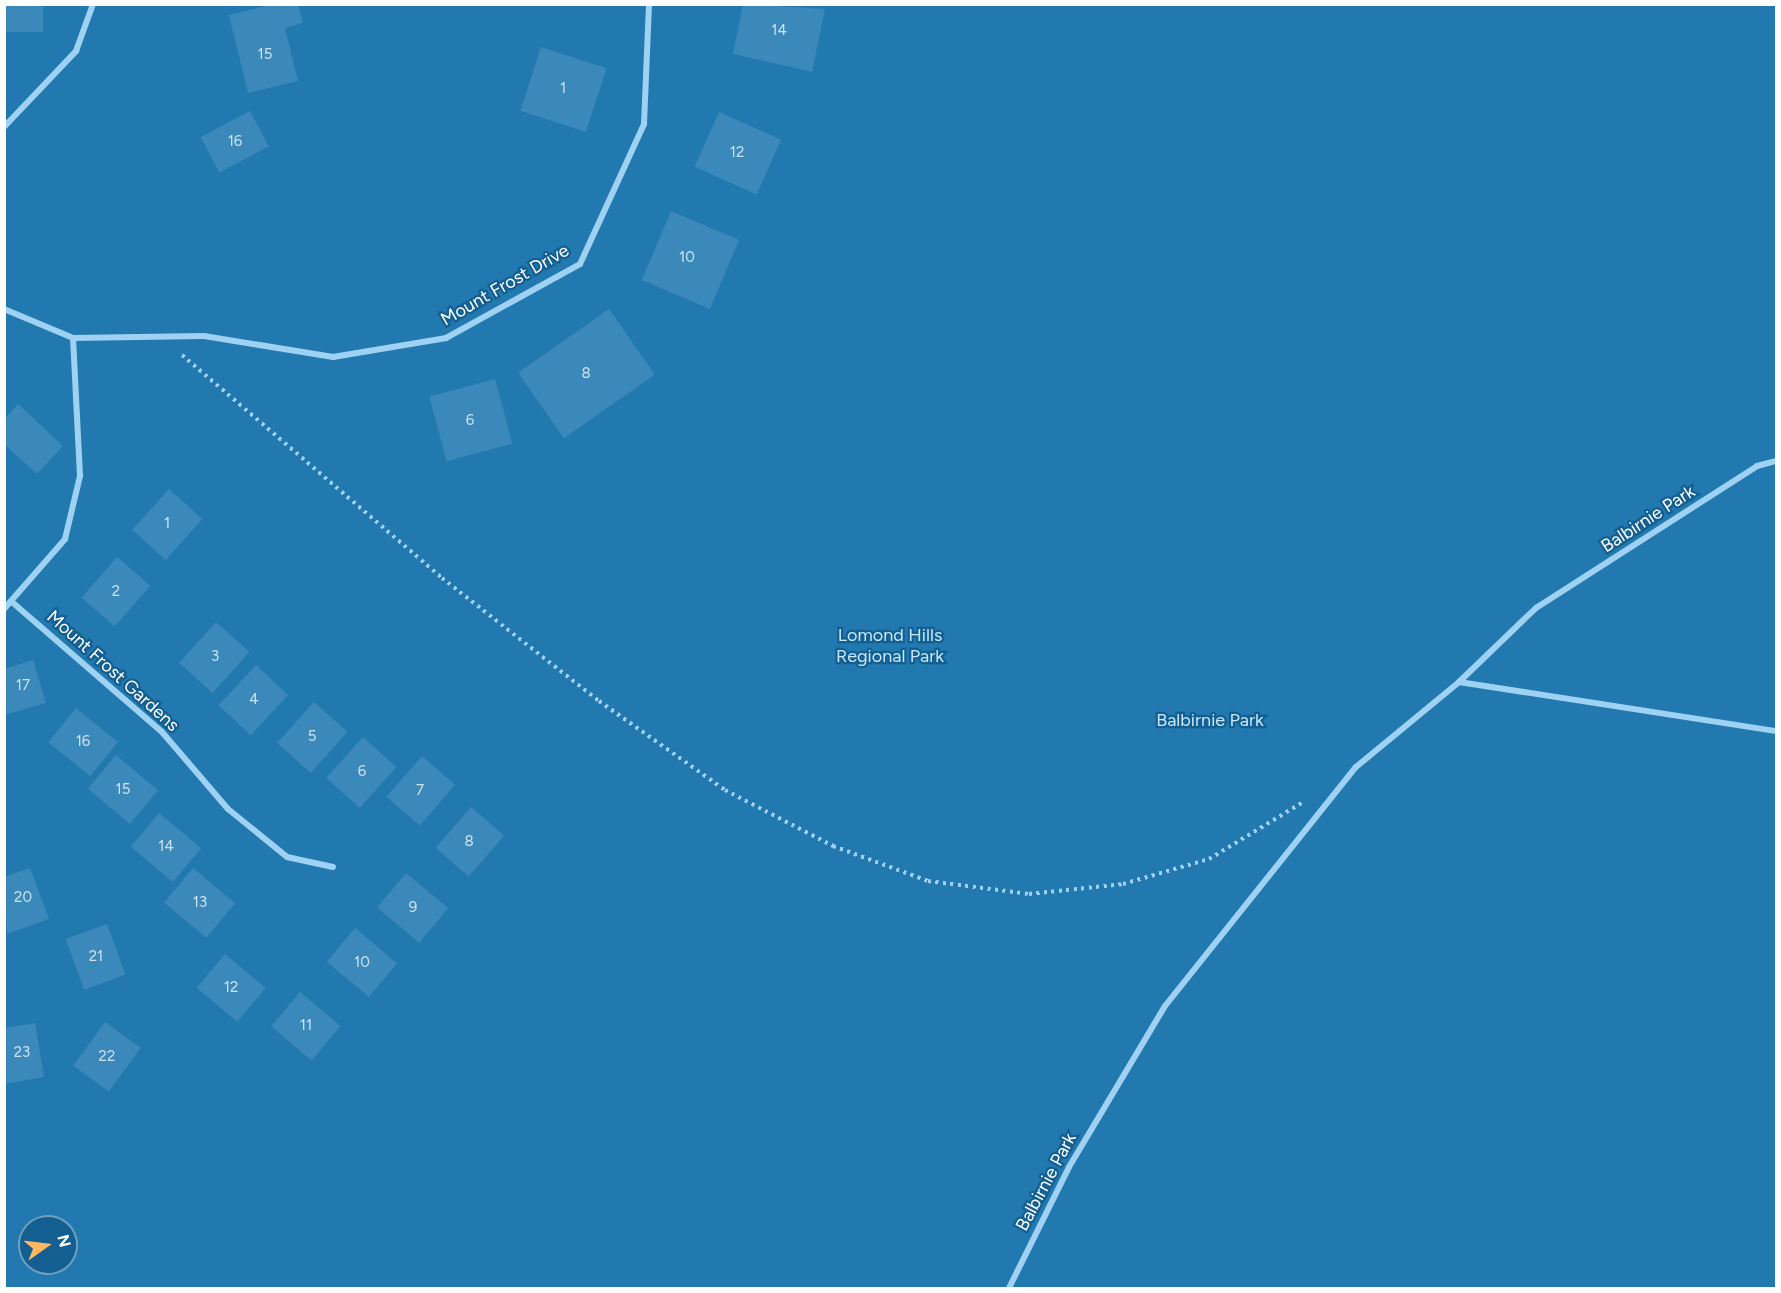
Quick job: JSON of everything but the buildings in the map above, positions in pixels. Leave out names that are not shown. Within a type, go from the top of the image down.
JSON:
[{"type":"street","points":[[4,127],[76,51],[93,4]]},
{"type":"street","name":"Mount Frost Drive","points":[[4,309],[74,338],[204,336],[333,357],[446,338],[580,264],[644,124],[649,4]]},
{"type":"street","points":[[4,609],[65,539],[80,476],[74,338]]},
{"type":"street","name":"Balbirnie Park","points":[[1009,1288],[1069,1167],[1165,1006],[1356,767],[1459,682],[1536,608],[1757,466],[1776,461]]},
{"type":"street","name":"Mount Frost Gardens","points":[[12,602],[162,732],[228,809],[287,857],[333,867]]},
{"type":"street","points":[[1459,682],[1776,731]]},
{"type":"path","points":[[161,337],[433,570],[598,701],[725,790],[833,846],[928,881],[1029,894],[1123,884],[1209,859],[1309,798]]},
{"type":"green space","name":"Lomond Hills Regional Park","points":[[5,5],[1776,5],[1776,1288],[5,1288]]}]
